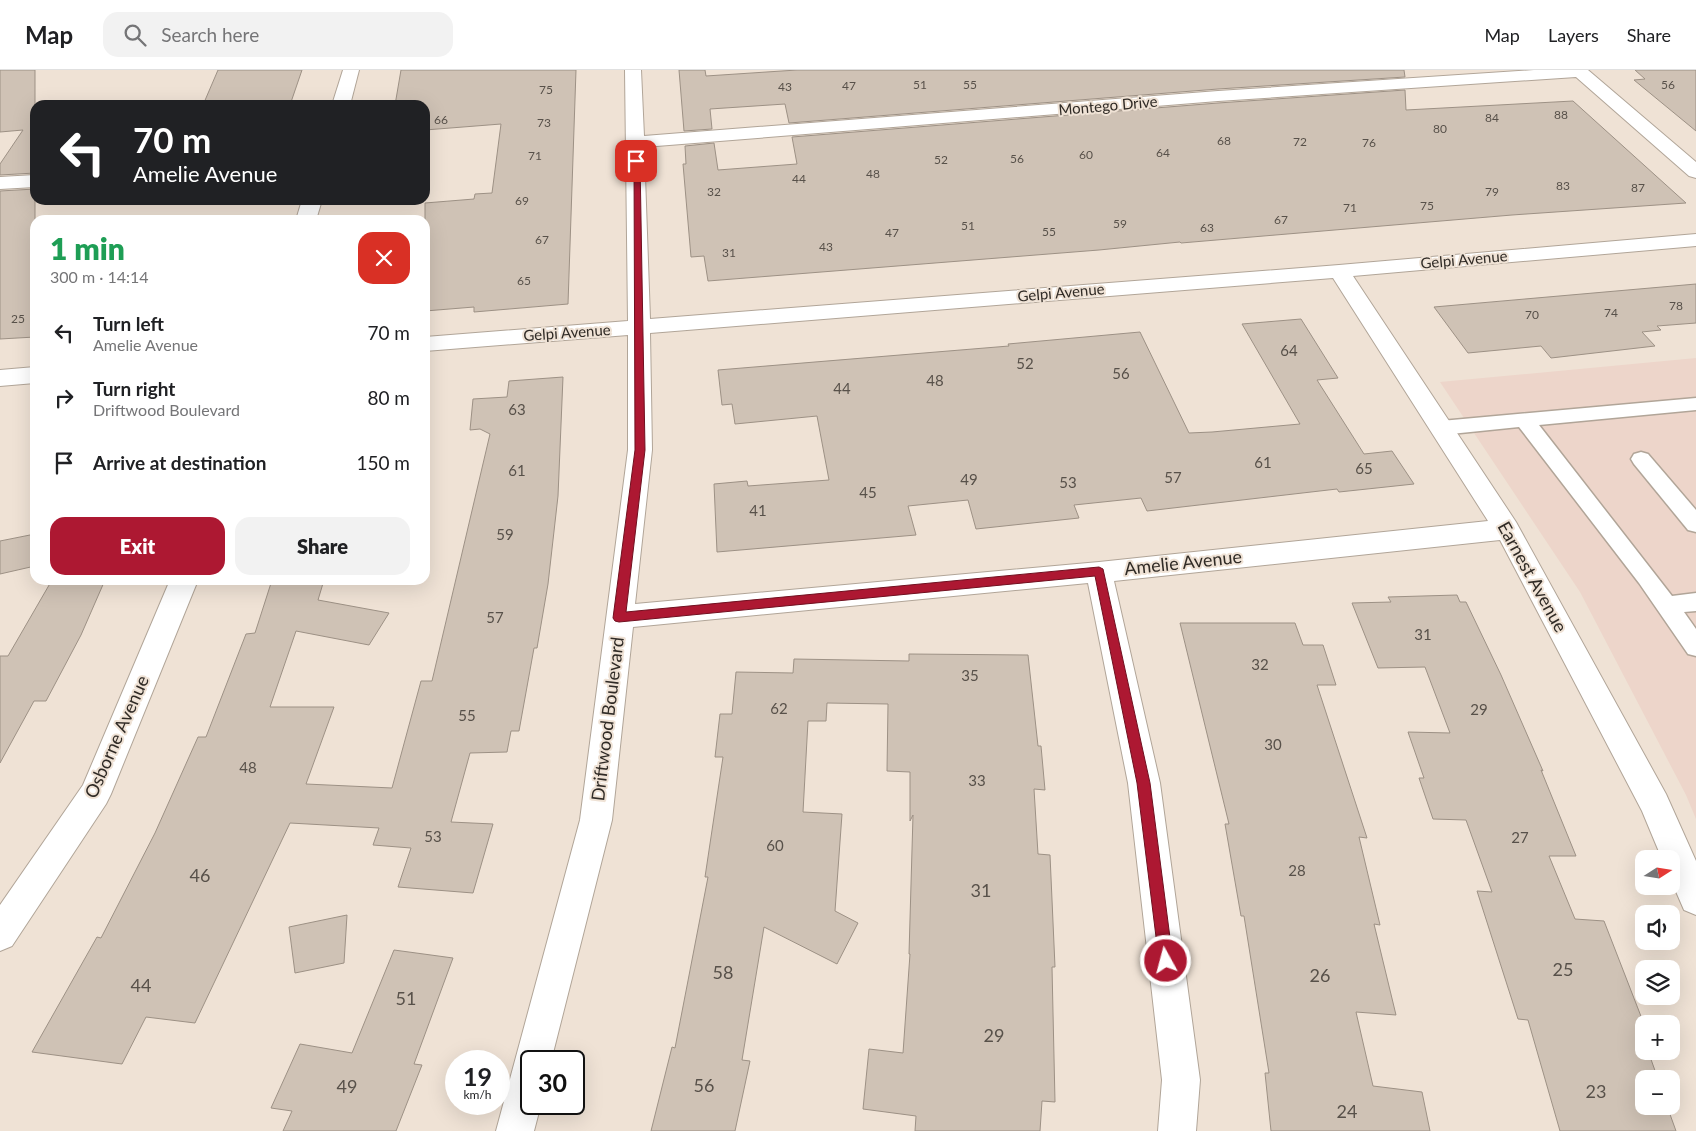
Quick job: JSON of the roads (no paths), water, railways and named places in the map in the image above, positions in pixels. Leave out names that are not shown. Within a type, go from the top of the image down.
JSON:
[{"type":"street","points":[[342,100],[351,70]]},
{"type":"street","name":"Driftwood Boulevard","points":[[536,1050],[596,820],[640,450],[636,142],[633,70]]},
{"type":"street","points":[[1579,71],[1696,172]]},
{"type":"street","name":"Montego Drive","points":[[636,142],[1218,96],[1579,71]]},
{"type":"street","points":[[0,184],[30,181]]},
{"type":"street","name":"Gelpi Avenue","points":[[430,344],[1339,271],[1696,240]]},
{"type":"street","name":"Earnest Avenue","points":[[1339,271],[1507,529],[1655,804],[1696,899]]},
{"type":"street","points":[[0,378],[30,375]]},
{"type":"street","name":"Amelie Avenue","points":[[619,618],[1099,572],[1507,529]]},
{"type":"street","points":[[1099,572],[1144,783],[1181,1080],[1177,1131]]},
{"type":"street","name":"Osborne Avenue","points":[[0,934],[95,794],[182,585]]},
{"type":"street","points":[[515,1131],[520,1112]]},
{"type":"lane","points":[[1441,428],[1696,404]]},
{"type":"lane","points":[[1524,420],[1667,605],[1696,646]]},
{"type":"lane","points":[[1641,458],[1696,524]]},
{"type":"lane","points":[[1667,605],[1696,602]]}]
